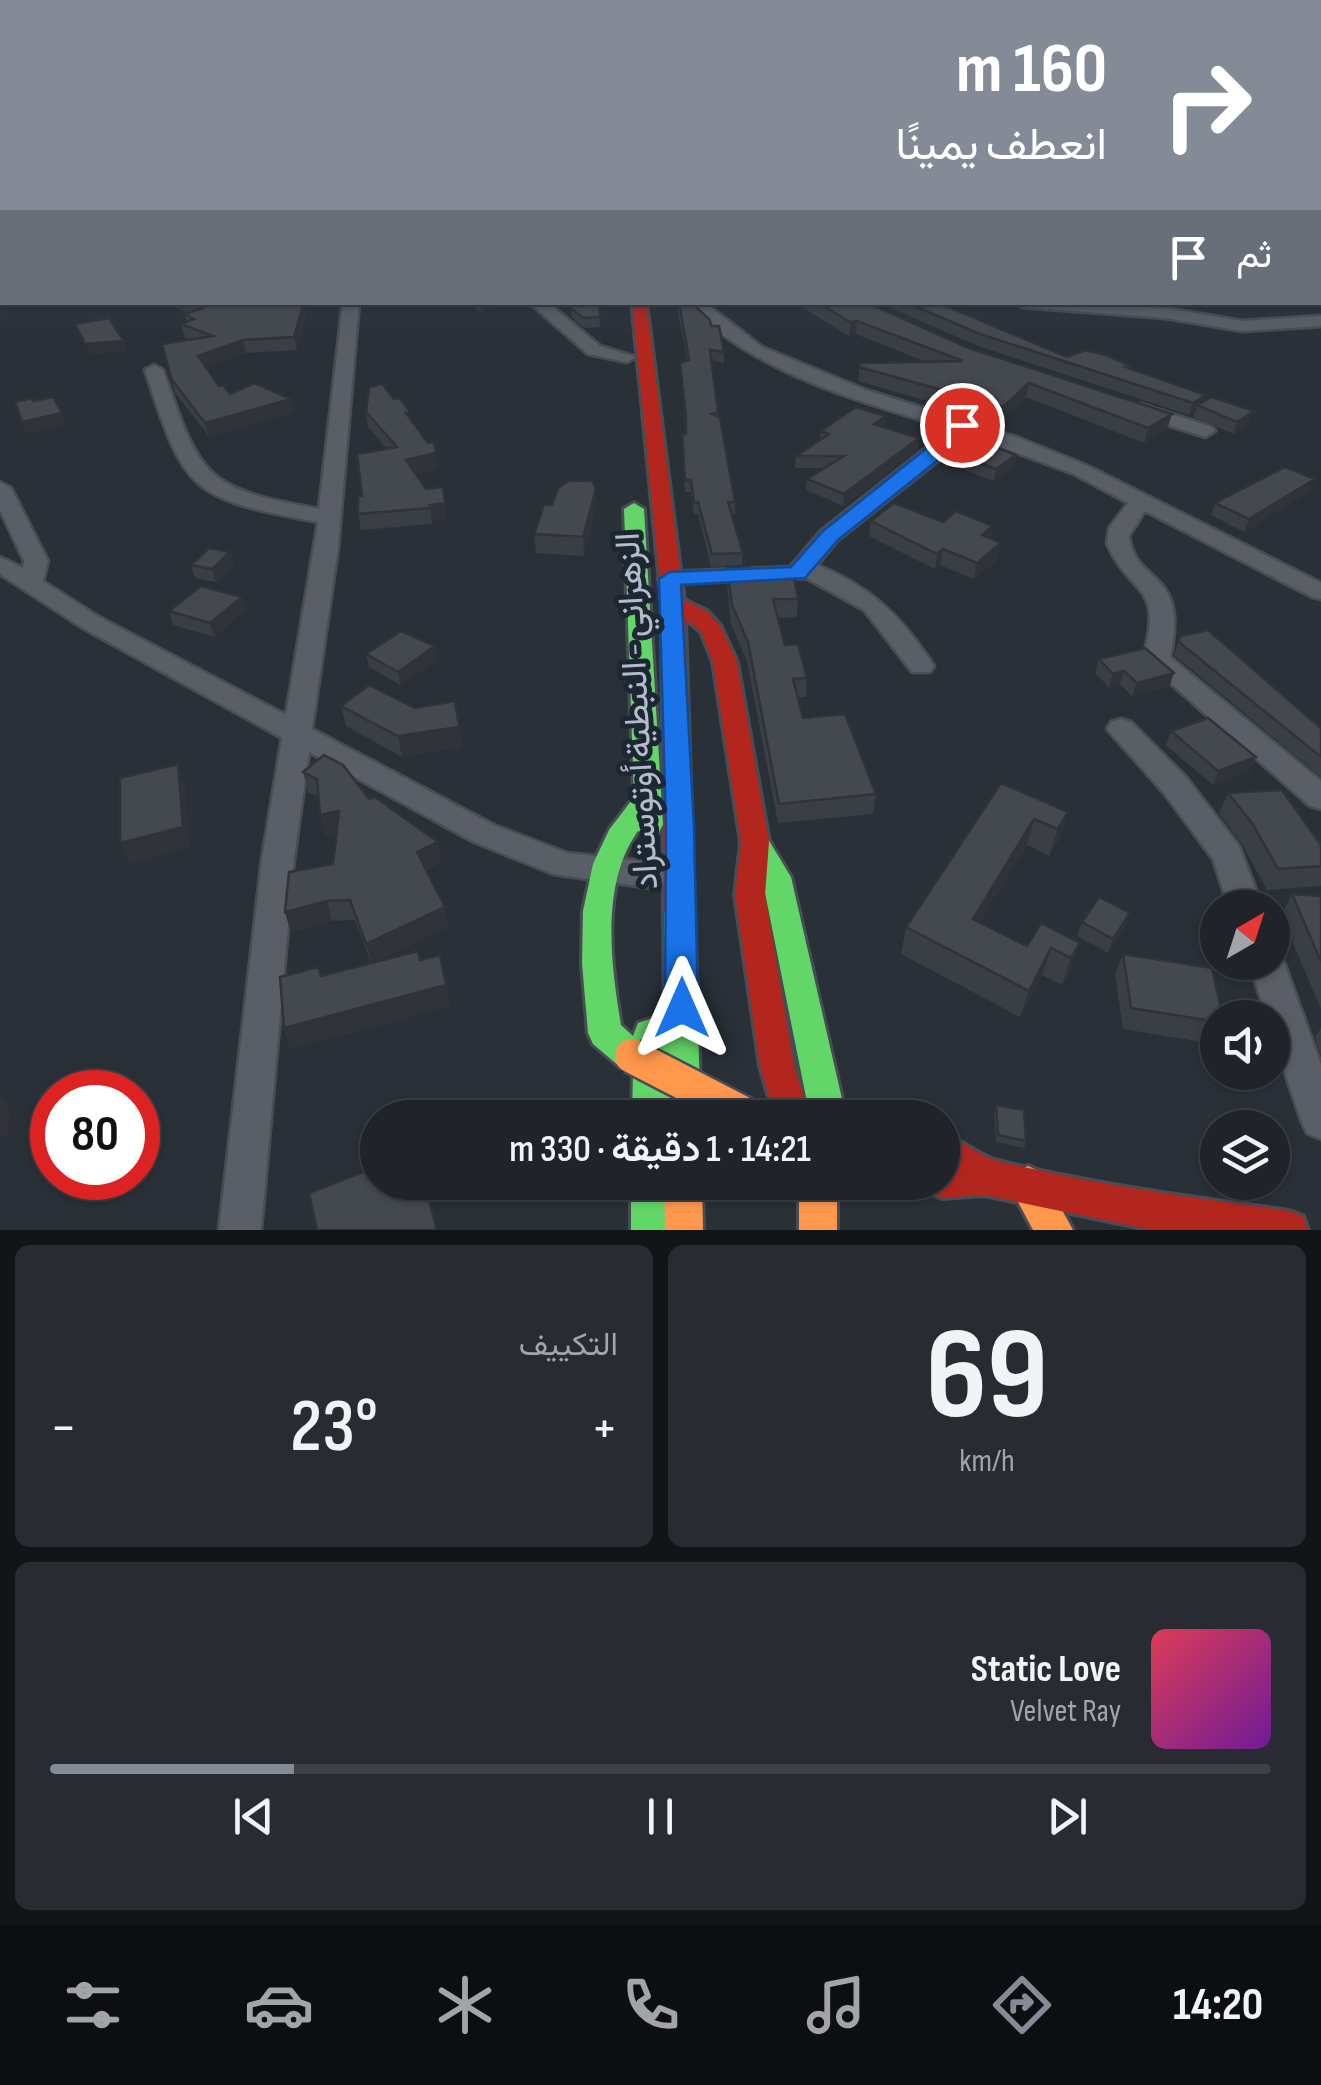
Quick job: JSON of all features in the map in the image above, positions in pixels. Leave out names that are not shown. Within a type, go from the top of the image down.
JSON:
[{"type":"main road","name":"الزهراني - النبطية أوتوستراد","points":[[630,434],[627,357],[632,305]]},
{"type":"main road","name":"الزهراني - النبطية أوتوستراد","points":[[632,305],[673,604],[680,827],[682,1100]]},
{"type":"main road","name":"الزهراني - النبطية أوتوستراد","points":[[633,492],[651,885]]},
{"type":"main road","points":[[673,604],[699,616],[720,645],[755,842],[750,895],[777,1066],[789,1100]]},
{"type":"main road","points":[[648,799],[613,848],[607,870],[600,940],[604,1033],[632,1056],[719,1100]]},
{"type":"main road","points":[[755,842],[776,877],[828,1100]]},
{"type":"main road","points":[[650,1006],[650,1100]]},
{"type":"main road","points":[[960,1159],[984,1176]]},
{"type":"main road","points":[[960,1178],[984,1176],[1028,1185],[1126,1218],[1289,1230]]},
{"type":"main road","points":[[1028,1185],[1054,1230]]},
{"type":"main road","points":[[650,1200],[650,1230]]},
{"type":"main road","points":[[683,1200],[684,1230]]},
{"type":"main road","points":[[818,1200],[818,1230]]},
{"type":"street","points":[[240,1230],[278,859],[299,735],[348,354],[351,305]]},
{"type":"street","points":[[541,305],[594,350],[627,357]]},
{"type":"street","points":[[697,305],[756,351],[859,394],[1012,442],[1144,500],[1321,592]]},
{"type":"street","points":[[1061,305],[1166,313],[1242,326],[1321,320]]},
{"type":"street","points":[[154,370],[183,451],[203,478],[243,499],[327,517]]},
{"type":"street","points":[[1117,402],[1205,431]]},
{"type":"street","points":[[670,579],[789,576],[802,568],[830,535],[952,440],[962,425]]},
{"type":"street","points":[[0,488],[36,560],[31,582]]},
{"type":"street","points":[[1144,500],[1116,532],[1116,543],[1125,558],[1156,589],[1164,616],[1156,659],[1321,798]]},
{"type":"street","points":[[0,564],[90,622],[483,833],[564,864],[607,870],[651,885]]},
{"type":"street","points":[[802,568],[837,581],[887,614],[921,666]]},
{"type":"street","points":[[1121,729],[1174,785],[1228,855],[1240,890]]},
{"type":"street","points":[[1272,980],[1321,1120]]},
{"type":"building","points":[[196,305],[303,305],[294,337],[243,340],[198,356],[219,386],[223,385],[230,394],[254,383],[291,399],[205,423],[172,380],[162,344],[213,336],[181,324],[194,319],[185,314],[203,308]]},
{"type":"building","points":[[599,305],[600,317],[583,318],[571,308]]},
{"type":"building","points":[[680,305],[694,305],[711,326],[719,326],[724,352],[710,350],[718,412],[712,414],[720,417],[735,502],[728,502],[743,553],[712,554],[698,502],[694,503],[691,480],[685,480],[682,434],[686,434],[686,417],[680,363],[689,360]]},
{"type":"building","points":[[822,305],[873,305],[966,347],[1172,414],[1148,428],[1029,383],[1003,407],[859,367],[860,363],[963,361],[857,321],[850,322]]},
{"type":"building","points":[[912,305],[944,305],[1067,357],[1085,350],[1106,355],[1131,366],[1126,367],[1206,395],[1193,403],[980,334]]},
{"type":"building","points":[[109,318],[124,341],[85,344],[75,324]]},
{"type":"building","points":[[382,384],[411,412],[406,413],[428,443],[434,442],[436,453],[406,460],[426,489],[443,487],[445,503],[430,508],[358,514],[358,496],[362,496],[357,454],[397,447],[366,412],[369,387]]},
{"type":"building","points":[[53,397],[62,413],[22,422],[15,402]]},
{"type":"building","points":[[1212,397],[1254,411],[1237,422],[1197,405]]},
{"type":"building","points":[[856,407],[886,416],[874,424],[919,438],[844,494],[807,479],[844,456],[796,456],[829,434],[821,431]]},
{"type":"building","points":[[974,439],[1016,455],[996,469],[953,453]]},
{"type":"building","points":[[1285,467],[1315,479],[1249,519],[1215,503]]},
{"type":"building","points":[[568,481],[592,481],[596,489],[583,537],[534,534],[544,505],[552,505],[558,488]]},
{"type":"building","points":[[894,503],[943,522],[956,511],[993,526],[982,535],[1001,543],[977,563],[943,549],[937,554],[871,521]]},
{"type":"building","points":[[209,548],[230,552],[212,569],[191,565]]},
{"type":"building","points":[[749,566],[753,578],[794,577],[798,599],[773,599],[785,645],[798,644],[807,678],[793,679],[803,718],[845,714],[876,794],[779,804],[748,642],[732,605],[727,567]]},
{"type":"building","points":[[201,586],[242,597],[210,623],[169,611]]},
{"type":"building","points":[[1208,630],[1321,728],[1321,757],[1179,642],[1180,636]]},
{"type":"building","points":[[401,631],[435,646],[398,672],[366,654]]},
{"type":"building","points":[[1145,648],[1174,673],[1137,683],[1124,671],[1113,674],[1099,659]]},
{"type":"building","points":[[369,685],[415,708],[455,701],[459,727],[398,736],[341,706]]},
{"type":"building","points":[[1208,718],[1256,757],[1218,771],[1171,731]]},
{"type":"building","points":[[324,755],[343,765],[369,799],[375,797],[438,842],[417,852],[445,907],[366,944],[350,900],[327,901],[285,912],[289,872],[333,864],[339,811],[320,815],[317,779],[303,772]]},
{"type":"building","points":[[178,764],[183,827],[120,843],[120,778]]},
{"type":"building","points":[[1001,783],[1068,812],[1058,829],[1034,819],[973,919],[1027,946],[1041,923],[1080,943],[1071,958],[1051,948],[1029,991],[906,927]]},
{"type":"building","points":[[1282,790],[1321,845],[1321,866],[1278,869],[1252,823],[1228,793]]},
{"type":"building","points":[[1292,894],[1321,896],[1321,962]]},
{"type":"building","points":[[1099,897],[1130,913],[1113,939],[1082,922]]},
{"type":"building","points":[[418,951],[420,960],[440,955],[446,985],[284,1028],[280,977],[318,967],[321,976]]},
{"type":"building","points":[[1123,954],[1200,966],[1200,980],[1215,980],[1219,1000],[1200,1000],[1200,1019],[1131,1008]]},
{"type":"building","points":[[996,1105],[1024,1110],[1026,1141],[998,1135]]},
{"type":"building","points":[[360,1173],[360,1200],[429,1200],[437,1230],[317,1230],[309,1193]]},
{"type":"traffic: fast","points":[[634,509],[649,825]]},
{"type":"traffic: fast","points":[[632,1056],[605,1033],[599,988],[598,911],[615,844],[648,799]]},
{"type":"traffic: fast","points":[[755,842],[776,877],[824,1100]]},
{"type":"traffic: fast","points":[[679,910],[683,1100]]},
{"type":"traffic: fast","points":[[650,1034],[650,1100]]},
{"type":"traffic: fast","points":[[650,1200],[650,1230]]},
{"type":"traffic: slow","points":[[632,1056],[717,1100]]},
{"type":"traffic: slow","points":[[1028,1185],[1054,1230]]},
{"type":"traffic: slow","points":[[683,1200],[684,1230]]},
{"type":"traffic: slow","points":[[818,1200],[818,1230]]},
{"type":"traffic: jam","points":[[639,305],[673,603],[679,910]]},
{"type":"traffic: jam","points":[[673,603],[699,616],[712,630],[725,662],[755,842],[750,895],[777,1066],[787,1100]]},
{"type":"traffic: jam","points":[[960,1159],[984,1176]]},
{"type":"traffic: jam","points":[[960,1178],[984,1176],[1124,1207],[1289,1230]]},
{"type":"route","points":[[682,1008],[680,827],[670,579],[797,574],[830,535],[952,440],[962,425]]}]
